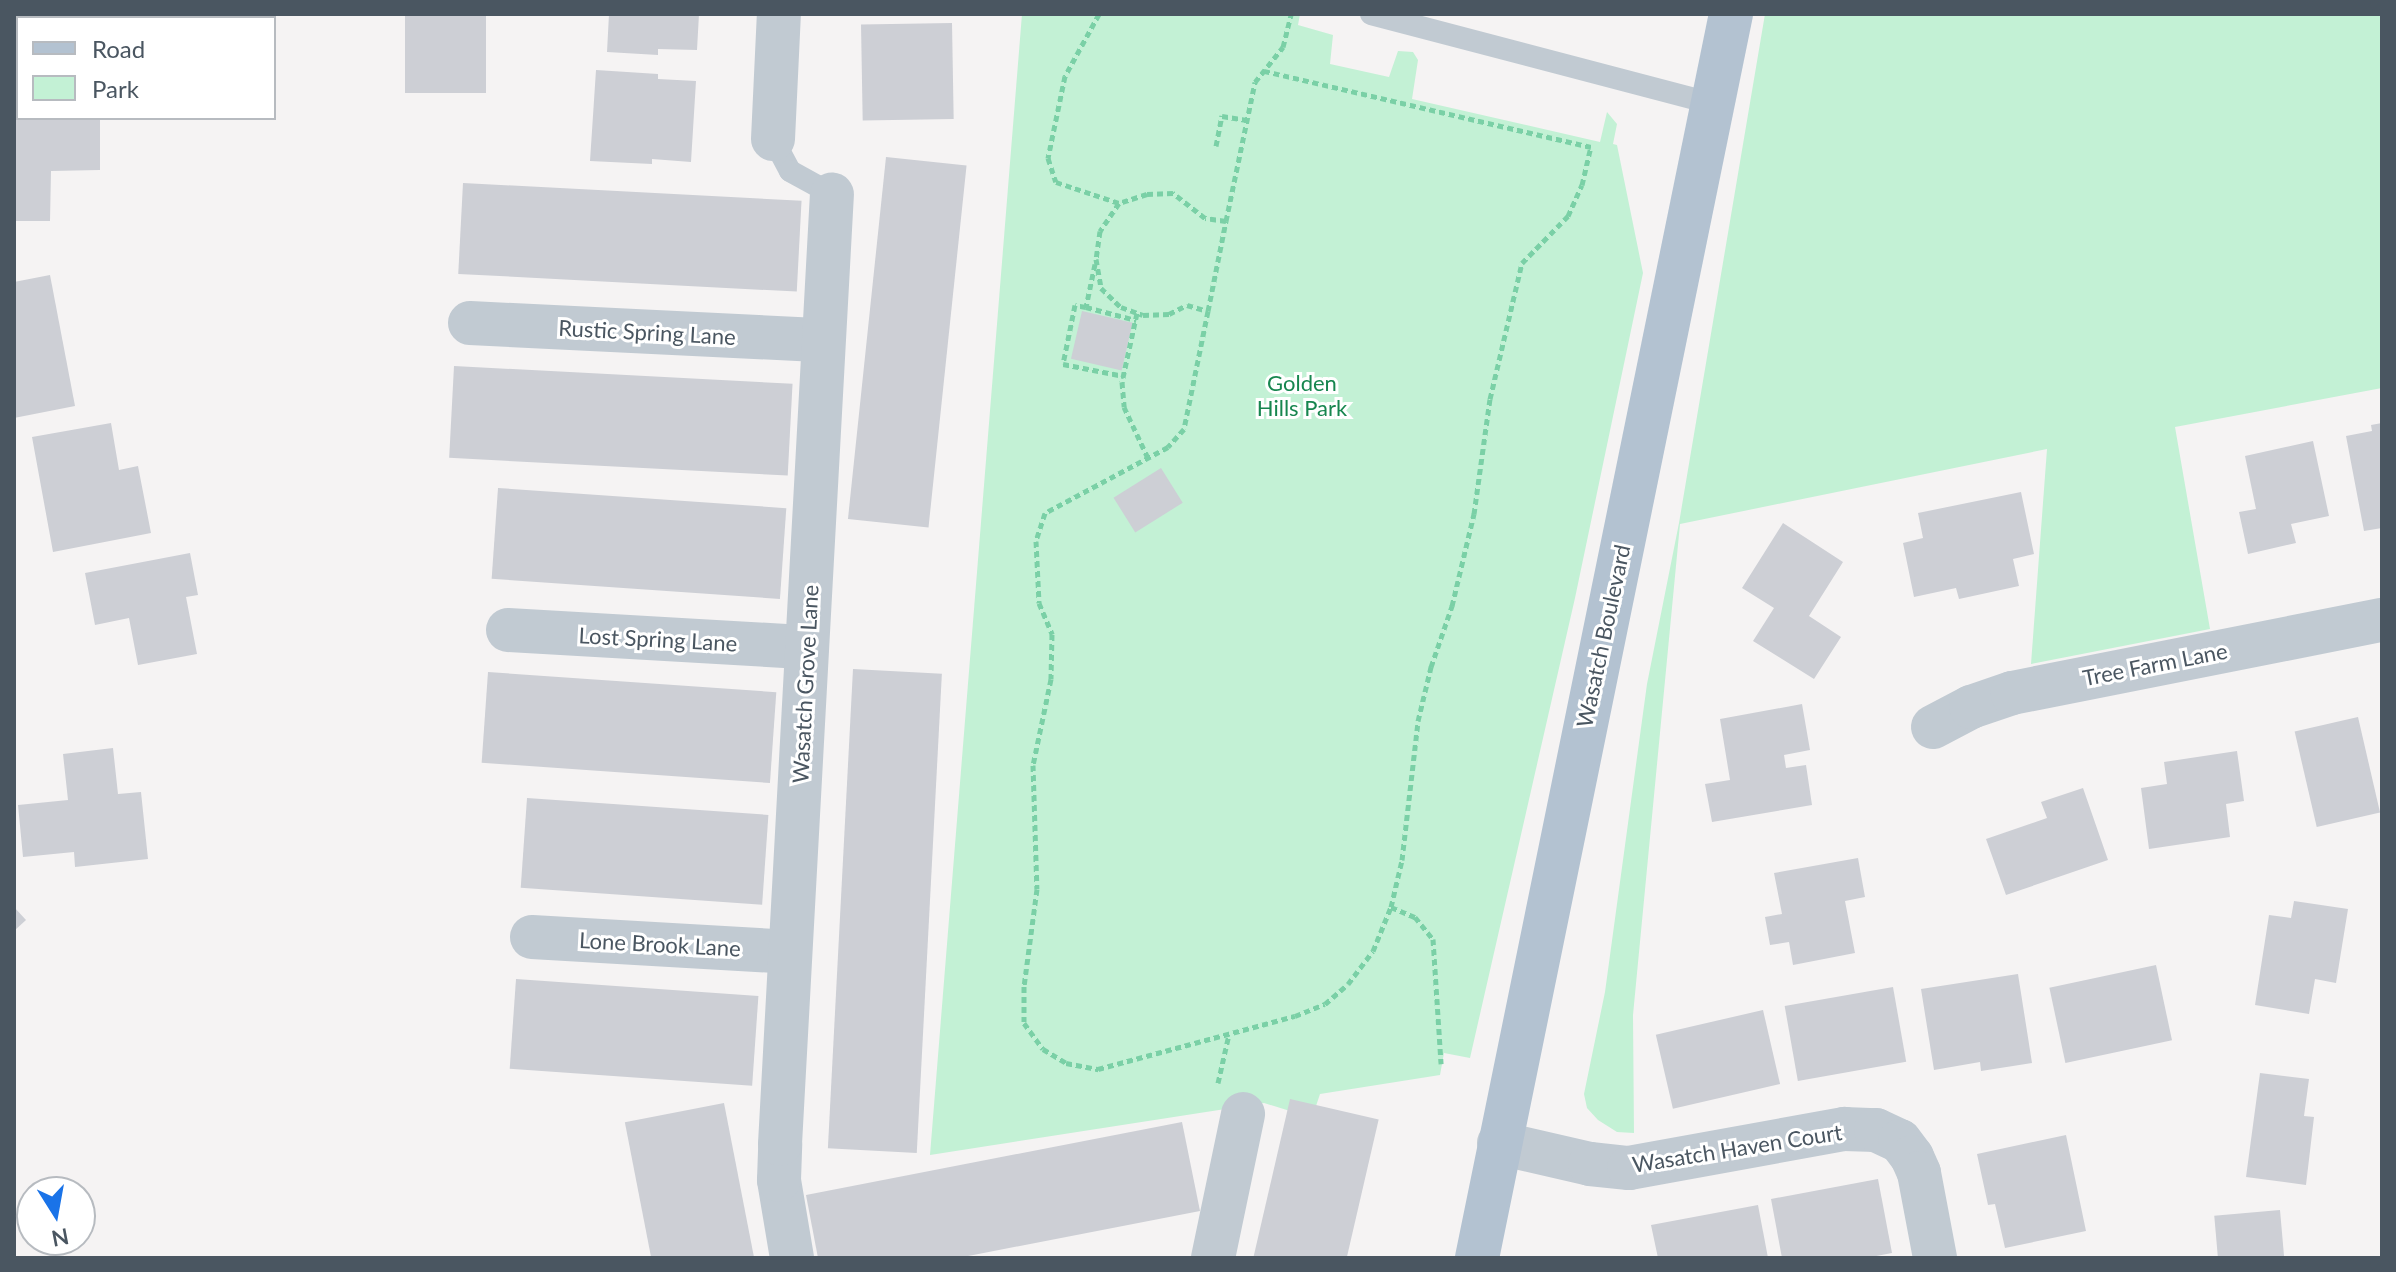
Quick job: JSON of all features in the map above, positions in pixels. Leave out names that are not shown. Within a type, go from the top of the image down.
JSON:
[{"type":"main road","name":"Wasatch Boulevard","points":[[1477,1258],[1731,14]]},
{"type":"street","points":[[773,139],[779,14]]},
{"type":"street","name":"Wasatch Grove Lane","points":[[792,1258],[779,1180],[832,194]]},
{"type":"street","name":"Rustic Spring Lane","points":[[470,323],[823,340]]},
{"type":"street","name":"Tree Farm Lane","points":[[1933,727],[1971,707],[2012,693],[2382,620]]},
{"type":"street","name":"Lost Spring Lane","points":[[508,630],[807,647]]},
{"type":"street","name":"Lone Brook Lane","points":[[532,937],[789,952]]},
{"type":"street","points":[[1213,1258],[1230,1100]]},
{"type":"street","name":"Wasatch Haven Court","points":[[1499,1143],[1590,1164],[1629,1168],[1844,1129],[1876,1130],[1900,1141],[1912,1157],[1919,1173],[1935,1258]]},
{"type":"lane","points":[[1371,14],[1713,104]]},
{"type":"lane","name":"Wasatch Grove Lane","points":[[773,139],[790,171],[832,194]]},
{"type":"path","points":[[1099,14],[1065,76],[1048,158],[1056,182],[1119,203],[1147,194],[1173,193],[1205,218],[1226,221]]},
{"type":"path","points":[[1264,71],[1591,147],[1582,185],[1568,216],[1522,263],[1490,399],[1474,514],[1452,606],[1431,667],[1418,721],[1402,860],[1391,907],[1373,951],[1348,984],[1325,1004],[1229,1034],[1098,1069],[1066,1063],[1043,1049],[1024,1023],[1024,986],[1037,889],[1033,765],[1051,679],[1052,634],[1039,603],[1036,541],[1045,513],[1168,447],[1184,429],[1255,82],[1283,47],[1291,14]]},
{"type":"path","points":[[1216,146],[1222,116],[1247,120]]},
{"type":"path","points":[[1086,307],[1100,231],[1119,203]]},
{"type":"path","points":[[1096,259],[1101,288],[1121,307],[1137,316]]},
{"type":"path","points":[[1124,376],[1063,364],[1075,305],[1137,316],[1169,314],[1187,305],[1208,311]]},
{"type":"path","points":[[1137,316],[1124,376],[1124,407],[1148,458]]},
{"type":"path","points":[[1391,907],[1415,917],[1433,939],[1441,1064]]},
{"type":"path","points":[[1229,1034],[1230,1100]]},
{"type":"green space","name":"Golden Hills Park","points":[[1022,14],[1300,14],[1298,25],[1333,35],[1330,64],[1389,77],[1398,51],[1413,52],[1418,60],[1412,99],[1600,142],[1607,112],[1617,124],[1613,144],[1617,145],[1643,273],[1575,598],[1470,1058],[1444,1053],[1440,1075],[1320,1094],[1316,1106],[1290,1111],[1264,1103],[930,1155]]},
{"type":"green space","points":[[1765,14],[2382,14],[2382,388],[2175,427],[2210,629],[2031,664],[2047,449],[1680,524],[1633,1015],[1634,1133],[1617,1132],[1598,1120],[1587,1108],[1584,1094],[1605,992],[1647,684],[1679,523]]},
{"type":"building","points":[[25,14],[84,14],[84,16]]},
{"type":"building","points":[[405,14],[486,14],[486,93],[405,93]]},
{"type":"building","points":[[609,14],[699,14],[697,50],[658,49],[658,55],[607,52]]},
{"type":"building","points":[[952,23],[954,119],[863,121],[861,25]]},
{"type":"building","points":[[596,70],[658,74],[658,79],[696,81],[691,162],[652,159],[652,164],[590,161]]},
{"type":"building","points":[[14,117],[16,120],[100,120],[100,170],[51,171],[50,221],[14,221]]},
{"type":"building","points":[[886,157],[967,165],[929,527],[848,519]]},
{"type":"building","points":[[463,183],[802,201],[797,292],[458,274]]},
{"type":"building","points":[[50,275],[75,406],[14,418],[14,282]]},
{"type":"building","points":[[1082,311],[1133,323],[1122,370],[1071,359]]},
{"type":"building","points":[[454,366],[793,384],[788,476],[449,458]]},
{"type":"building","points":[[111,423],[119,470],[138,466],[151,533],[53,552],[32,437]]},
{"type":"building","points":[[2382,423],[2382,528],[2364,531],[2346,436],[2372,431],[2371,425]]},
{"type":"building","points":[[2313,441],[2329,516],[2291,524],[2296,543],[2248,554],[2239,512],[2256,509],[2245,456]]},
{"type":"building","points":[[1161,468],[1183,503],[1135,532],[1114,498]]},
{"type":"building","points":[[498,488],[786,508],[780,599],[492,579]]},
{"type":"building","points":[[2021,492],[2034,554],[2013,559],[2019,586],[1959,599],[1956,588],[1914,597],[1903,543],[1923,538],[1918,513]]},
{"type":"building","points":[[1783,523],[1843,562],[1809,616],[1841,637],[1814,679],[1753,641],[1774,608],[1742,588]]},
{"type":"building","points":[[190,553],[198,595],[186,597],[197,654],[138,665],[129,618],[95,625],[85,573]]},
{"type":"building","points":[[853,669],[942,674],[917,1153],[828,1148]]},
{"type":"building","points":[[488,672],[776,692],[770,783],[482,763]]},
{"type":"building","points":[[1802,704],[1810,750],[1784,755],[1786,768],[1806,765],[1812,805],[1712,822],[1705,784],[1730,780],[1720,719]]},
{"type":"building","points":[[2358,717],[2380,812],[2317,827],[2295,732]]},
{"type":"building","points":[[113,748],[118,794],[141,792],[148,859],[75,867],[74,852],[23,857],[18,805],[68,800],[63,754]]},
{"type":"building","points":[[2237,751],[2244,801],[2226,804],[2230,837],[2149,849],[2141,788],[2167,784],[2164,762]]},
{"type":"building","points":[[2083,788],[2108,860],[2006,895],[1986,839],[2047,818],[2041,802]]},
{"type":"building","points":[[527,798],[768,815],[762,905],[521,888]]},
{"type":"building","points":[[1858,858],[1865,897],[1845,901],[1855,953],[1793,965],[1789,942],[1770,945],[1765,917],[1782,914],[1774,873]]},
{"type":"building","points":[[2294,901],[2348,909],[2336,983],[2315,979],[2309,1014],[2255,1005],[2269,915],[2291,918]]},
{"type":"building","points":[[14,907],[26,920],[14,931]]},
{"type":"building","points":[[2156,965],[2172,1040],[2065,1063],[2049,988]]},
{"type":"building","points":[[2018,974],[2032,1063],[1981,1071],[1980,1062],[1934,1070],[1921,989]]},
{"type":"building","points":[[516,979],[758,996],[752,1086],[510,1069]]},
{"type":"building","points":[[1893,987],[1906,1062],[1798,1081],[1785,1006]]},
{"type":"building","points":[[1763,1010],[1780,1084],[1673,1109],[1656,1035]]},
{"type":"building","points":[[2260,1073],[2309,1079],[2304,1116],[2314,1117],[2306,1185],[2246,1177]]},
{"type":"building","points":[[1290,1099],[1379,1119],[1347,1258],[1253,1258]]},
{"type":"building","points":[[724,1103],[754,1258],[651,1258],[625,1122]]},
{"type":"building","points":[[1182,1122],[1200,1211],[958,1258],[818,1258],[806,1195]]},
{"type":"building","points":[[2066,1135],[2086,1231],[2005,1248],[1995,1204],[1988,1205],[1977,1154]]},
{"type":"building","points":[[1878,1179],[1892,1253],[1866,1258],[1782,1258],[1771,1199]]},
{"type":"building","points":[[1758,1205],[1768,1258],[1658,1258],[1651,1225]]},
{"type":"building","points":[[2280,1210],[2284,1258],[2218,1258],[2214,1216]]}]
